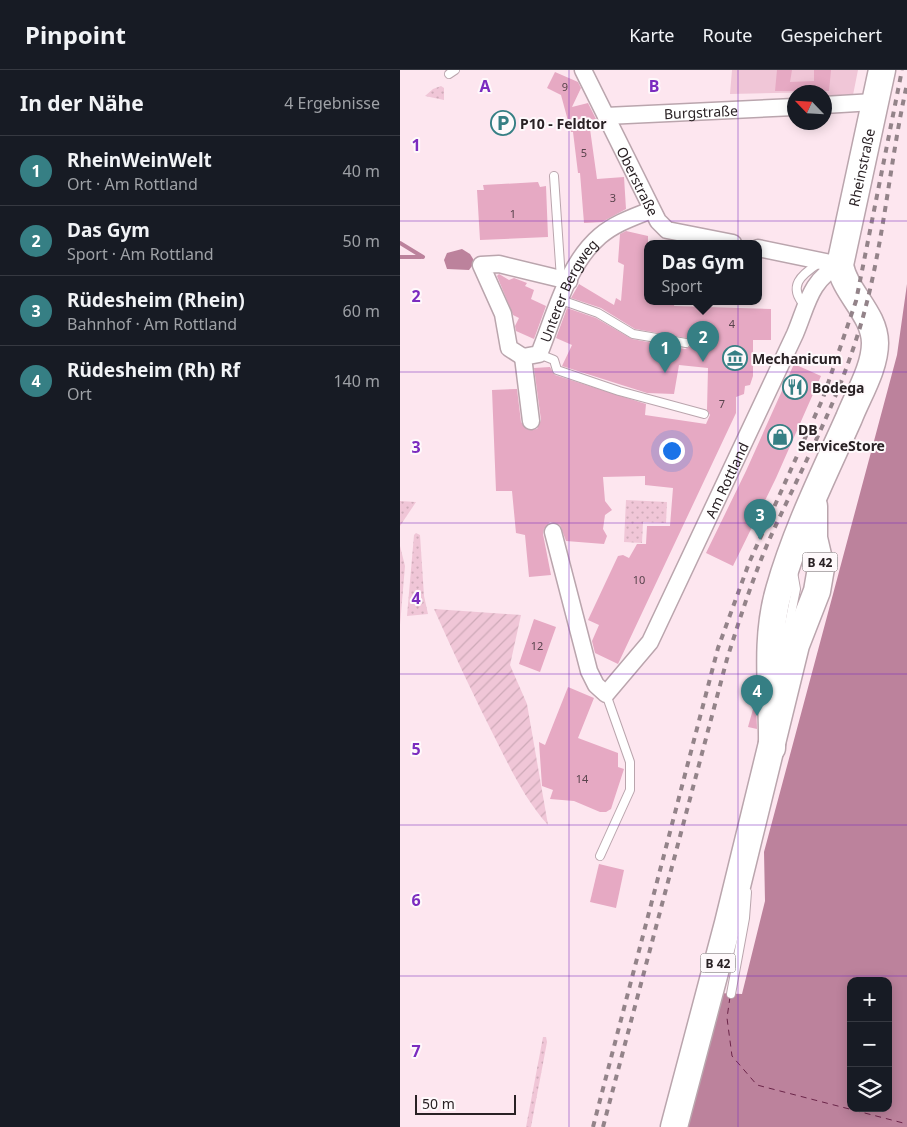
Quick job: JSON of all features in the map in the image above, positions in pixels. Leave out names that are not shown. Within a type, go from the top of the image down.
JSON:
[{"type":"main road","name":"Rheinstraße","points":[[831,263],[882,70]]},
{"type":"main road","name":"B 42","points":[[772,748],[769,638],[779,590],[799,563],[802,522],[865,381],[875,345],[870,322],[831,263]]},
{"type":"main road","name":"B 42","points":[[674,1127],[747,875],[772,748],[803,624],[820,578],[819,557],[813,524],[814,498]]},
{"type":"street","name":"Oberstraße","points":[[583,70],[658,221],[667,230],[718,240]]},
{"type":"street","points":[[832,105],[874,102]]},
{"type":"street","name":"Burgstraße","points":[[606,116],[787,107]]},
{"type":"street","name":"Unterer Bergweg","points":[[523,357],[539,354],[561,300],[565,280],[600,236],[612,227],[651,210]]},
{"type":"street","points":[[762,249],[831,263]]},
{"type":"street","name":"Am Rottland","points":[[606,694],[650,642],[806,308],[814,285],[827,271],[831,263]]},
{"type":"street","points":[[531,421],[523,357],[509,348],[503,314],[482,265],[499,264],[565,280]]},
{"type":"street","points":[[554,532],[588,671],[596,685],[606,694]]},
{"type":"lane","points":[[554,176],[565,280]]},
{"type":"lane","points":[[561,300],[598,314],[634,334],[686,343]]},
{"type":"lane","points":[[539,354],[554,360],[557,370],[619,391],[704,414]]},
{"type":"lane","points":[[799,563],[814,579],[803,624]]},
{"type":"lane","points":[[600,856],[630,790],[630,762],[606,694]]},
{"type":"lane","points":[[730,994],[745,918],[747,875]]},
{"type":"shaded area","points":[[732,70],[858,70],[853,95],[832,95],[832,85],[787,85],[787,93],[730,94]]},
{"type":"shaded area","points":[[441,86],[444,88],[444,100],[425,96],[433,89]]},
{"type":"shaded area","points":[[462,249],[470,254],[475,262],[469,270],[447,269],[444,260],[447,253]]},
{"type":"shaded area","points":[[907,284],[907,1127],[687,1127],[718,993],[742,994],[765,901],[764,852],[897,355]]},
{"type":"shaded area","points":[[626,500],[667,502],[666,523],[643,522],[642,543],[624,542]]},
{"type":"shaded area","points":[[400,501],[416,502],[400,526]]},
{"type":"shaded area","points":[[416,533],[420,535],[424,596],[428,614],[407,616],[414,535]]},
{"type":"shaded area","points":[[400,546],[405,566],[400,625]]},
{"type":"shaded area","points":[[434,609],[521,615],[510,665],[527,704],[548,825],[527,797],[509,765]]},
{"type":"shaded area","points":[[543,1037],[546,1037],[547,1042],[531,1127],[526,1127]]},
{"type":"building","points":[[777,70],[792,70],[790,82],[814,81],[814,70],[831,70],[830,85],[787,85],[787,91],[775,91]]},
{"type":"building","points":[[555,72],[578,82],[581,88],[572,107],[588,103],[599,125],[590,129],[597,179],[624,177],[626,209],[602,222],[584,223],[580,173],[578,173],[573,132],[571,132],[561,95],[547,88]]},
{"type":"building","points":[[538,182],[540,187],[546,186],[548,237],[480,240],[477,190],[484,190],[483,185]]},
{"type":"building","points":[[626,231],[648,236],[648,240],[644,240],[644,305],[771,309],[771,340],[753,340],[753,376],[750,385],[745,386],[744,394],[736,397],[736,413],[618,664],[595,653],[592,641],[599,625],[588,620],[618,556],[623,555],[629,558],[637,544],[646,544],[647,526],[670,526],[673,488],[645,485],[645,476],[603,477],[605,501],[612,510],[605,515],[603,529],[607,536],[604,544],[566,541],[560,525],[550,522],[544,529],[543,534],[551,575],[529,577],[525,535],[516,533],[512,491],[496,491],[492,390],[517,389],[521,422],[528,430],[537,429],[541,420],[534,368],[550,367],[555,375],[646,404],[645,415],[706,424],[710,415],[707,410],[708,368],[679,365],[674,394],[647,393],[562,366],[572,345],[556,338],[567,308],[596,318],[632,339],[685,349],[691,346],[691,341],[687,338],[635,329],[601,308],[571,298],[579,284],[614,305],[616,298],[621,301],[624,265],[618,262],[620,234]]},
{"type":"building","points":[[499,274],[509,280],[514,278],[527,283],[525,286],[534,290],[531,299],[546,306],[534,339],[516,331],[515,326],[519,318],[513,315],[497,276]]},
{"type":"building","points":[[794,364],[821,376],[776,478],[733,566],[706,553],[746,471]]},
{"type":"building","points":[[534,619],[556,627],[540,672],[519,664]]},
{"type":"building","points":[[568,687],[594,698],[578,738],[618,753],[618,767],[624,769],[611,809],[606,812],[600,812],[574,801],[550,799],[553,790],[542,786],[539,742],[545,745]]},
{"type":"building","points":[[756,703],[757,729],[748,727]]},
{"type":"building","points":[[599,864],[624,870],[616,908],[590,902]]},
{"type":"waterway","points":[[400,243],[423,257]]},
{"type":"waterway","points":[[400,257],[421,257]]},
{"type":"ferry route","points":[[730,997],[727,1018],[732,1056],[757,1085],[907,1124]]},
{"type":"railway","points":[[593,1127],[718,648],[749,563],[823,398],[856,301],[902,70]]},
{"type":"railway","points":[[603,1127],[727,659],[764,553],[838,391],[856,340],[873,277],[907,84]]},
{"type":"place","name":"P10 - Feldtor","points":[[503,123]]},
{"type":"place","name":"Mechanicum","points":[[735,358]]},
{"type":"place","name":"Das Gym","points":[[703,362]]},
{"type":"place","name":"RheinWeinWelt","points":[[665,373]]},
{"type":"place","name":"Bodega","points":[[795,387]]},
{"type":"place","name":"DB ServiceStore","points":[[780,437]]},
{"type":"place","name":"Rüdesheim (Rhein)","points":[[760,540]]},
{"type":"place","name":"Rüdesheim (Rh) Rf","points":[[757,716]]}]
